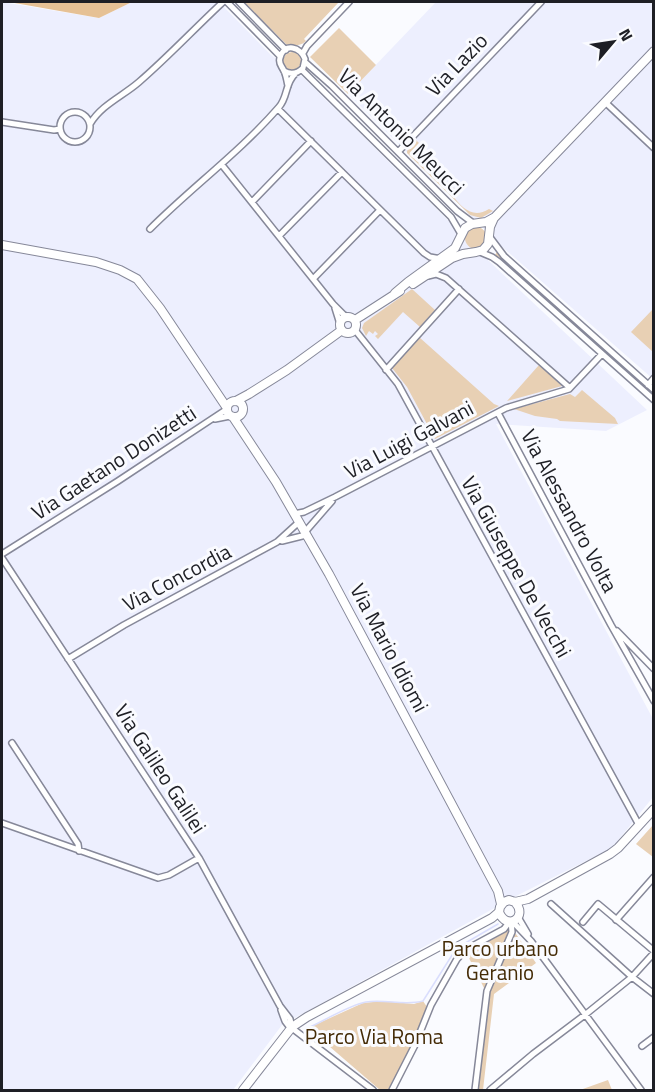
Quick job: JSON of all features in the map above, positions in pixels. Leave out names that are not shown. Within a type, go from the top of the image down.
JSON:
[{"type":"street","points":[[103,109],[89,114],[72,112],[64,116],[60,125],[63,136],[69,141],[80,142],[88,135],[90,124],[96,115],[139,82],[222,2]]},
{"type":"street","points":[[227,2],[280,56],[280,64],[288,86]]},
{"type":"street","points":[[239,2],[286,50]]},
{"type":"street","points":[[337,2],[343,8]]},
{"type":"street","points":[[301,51],[349,2]]},
{"type":"street","name":"Via Lazio","points":[[398,152],[541,2]]},
{"type":"street","points":[[280,56],[290,48],[301,51]]},
{"type":"street","points":[[150,229],[222,165],[278,109],[286,96],[291,77],[302,70],[305,62],[301,51]]},
{"type":"street","points":[[278,109],[424,253],[442,261],[486,247],[490,227],[495,217],[654,51]]},
{"type":"street","name":"Via Antonio Meucci","points":[[305,62],[457,211],[475,224]]},
{"type":"street","name":"Via Antonio Meucci","points":[[302,70],[451,217],[461,237]]},
{"type":"street","points":[[284,71],[294,74]]},
{"type":"street","points":[[604,102],[654,148]]},
{"type":"street","points":[[81,113],[87,117],[90,124]]},
{"type":"street","points":[[2,122],[60,129]]},
{"type":"street","points":[[252,202],[311,141]]},
{"type":"street","points":[[222,165],[333,304],[344,315],[352,319],[357,327],[355,330],[350,333],[344,332],[333,304]]},
{"type":"street","points":[[279,236],[342,172]]},
{"type":"street","points":[[312,279],[380,210]]},
{"type":"street","points":[[2,245],[96,262],[120,270],[137,279],[160,308],[220,396],[234,409],[249,394],[287,370],[341,327],[344,318],[352,319],[409,286],[442,261],[455,248],[465,228],[495,217]]},
{"type":"street","points":[[475,224],[485,228],[504,256],[654,390]]},
{"type":"street","points":[[461,237],[464,248],[492,256],[654,400]]},
{"type":"street","points":[[423,274],[427,265],[424,253]]},
{"type":"street","points":[[442,261],[446,278]]},
{"type":"street","points":[[423,274],[436,274],[446,278],[570,388],[602,354]]},
{"type":"street","points":[[386,370],[459,289]]},
{"type":"street","name":"Via Giuseppe De Vecchi","points":[[355,330],[398,384],[639,825]]},
{"type":"street","points":[[648,385],[654,378]]},
{"type":"street","name":"Via Luigi Galvani","points":[[297,518],[304,512],[506,408],[570,388]]},
{"type":"street","name":"Via Gaetano Donizetti","points":[[2,556],[213,419],[234,409]]},
{"type":"street","name":"Via Mario Idiomi","points":[[234,409],[240,427],[306,533],[498,891],[505,917]]},
{"type":"street","name":"Via Alessandro Volta","points":[[498,412],[654,701]]},
{"type":"street","name":"Via Luigi Galvani","points":[[306,533],[335,497]]},
{"type":"street","name":"Via Concordia","points":[[68,659],[124,625],[277,542],[297,518]]},
{"type":"street","points":[[277,542],[306,533]]},
{"type":"street","name":"Via Galileo Galilei","points":[[2,556],[199,858],[280,1006],[285,1021],[292,1027]]},
{"type":"street","name":"Via Alessandro Volta","points":[[611,625],[654,669]]},
{"type":"street","points":[[12,742],[78,844],[80,851]]},
{"type":"street","points":[[475,1090],[487,991],[512,932],[505,917],[504,902],[515,903],[528,899],[614,852],[654,808]]},
{"type":"street","points":[[2,823],[158,878],[169,875],[199,858]]},
{"type":"street","points":[[616,920],[654,877]]},
{"type":"street","name":"Via Mario Idiomi","points":[[498,891],[515,903]]},
{"type":"street","points":[[392,1090],[415,1045],[431,1005],[457,959],[465,950],[500,930],[505,917],[515,903]]},
{"type":"street","points":[[550,904],[654,994]]},
{"type":"street","points":[[489,1090],[632,977],[654,952],[598,904],[583,922]]},
{"type":"street","points":[[505,917],[531,940],[641,1090]]},
{"type":"street","points":[[243,1090],[292,1027],[307,1017],[505,917]]},
{"type":"street","points":[[292,1027],[373,1090]]},
{"type":"street","points":[[642,1046],[654,1037]]},
{"type":"shaded area","points":[[2,2],[99,18],[132,2],[219,2],[271,55],[304,78],[491,263],[647,410],[606,431],[496,424],[653,719],[653,797],[612,848],[518,895],[282,1025],[233,1090],[2,1090]]},
{"type":"shaded area","points":[[9,2],[132,2],[99,18]]},
{"type":"shaded area","points":[[436,2],[653,2],[653,379],[499,244],[348,94]]},
{"type":"green space","points":[[244,2],[339,2],[304,39],[306,41],[292,46],[287,45]]},
{"type":"green space","points":[[339,28],[376,65],[348,94],[310,57]]},
{"type":"green space","points":[[292,52],[298,55],[301,61],[298,67],[292,70],[286,67],[283,61],[286,55]]},
{"type":"green space","points":[[416,140],[419,143],[412,151],[413,158],[455,189],[453,196],[460,204],[468,211],[478,213],[489,209],[493,211],[481,218],[470,215],[407,153]]},
{"type":"green space","points":[[476,227],[486,234],[487,238],[480,248],[476,249],[466,242],[465,238],[472,228]]},
{"type":"green space","points":[[497,252],[503,259],[591,339],[495,255]]},
{"type":"green space","points":[[412,289],[435,310],[420,327],[403,312],[378,339],[375,331],[373,334],[369,331],[366,336],[362,328],[364,323]]},
{"type":"green space","points":[[653,309],[653,352],[631,332]]},
{"type":"green space","points":[[419,337],[499,406],[435,439],[407,387],[392,368]]},
{"type":"green space","points":[[539,365],[562,386],[507,401]]},
{"type":"green space","points":[[582,390],[615,418],[618,424],[560,421],[514,409],[570,394],[575,397]]},
{"type":"green space","points":[[653,825],[653,857],[636,844]]},
{"type":"green space","name":"Parco urbano Geranio","points":[[508,930],[516,934],[536,963],[494,994],[483,1090],[475,1090],[486,992],[467,954]]},
{"type":"green space","name":"Parco Via Roma","points":[[383,1001],[414,1004],[423,1001],[427,1007],[413,1043],[388,1090],[380,1090],[308,1028],[363,1003]]},
{"type":"green space","points":[[608,1080],[612,1090],[580,1090]]},
{"type":"waterway","points":[[308,1028],[366,1002],[423,1001],[454,952],[498,924]]}]
